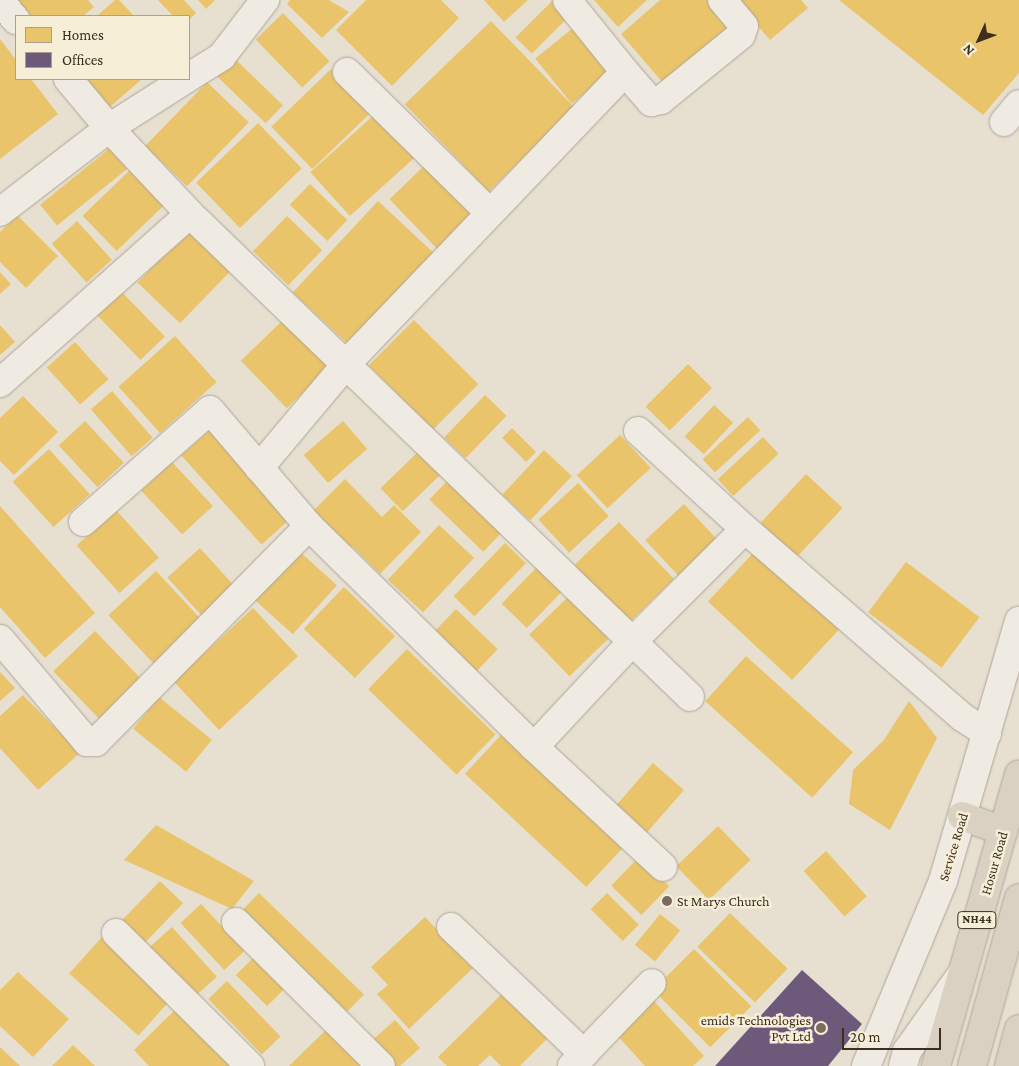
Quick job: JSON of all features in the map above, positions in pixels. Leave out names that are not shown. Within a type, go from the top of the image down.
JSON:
[{"type":"highway","name":"Hosur Road","points":[[936,1066],[1019,775]]},
{"type":"highway","points":[[962,816],[1003,831]]},
{"type":"highway","points":[[972,1066],[1019,898]]},
{"type":"highway","points":[[1009,1066],[1019,1029]]},
{"type":"street","points":[[190,77],[222,56],[265,0]]},
{"type":"street","points":[[567,0],[651,102],[661,100],[741,35],[744,26],[722,0]]},
{"type":"street","points":[[0,1],[15,19]]},
{"type":"street","points":[[347,72],[489,212]]},
{"type":"street","points":[[259,468],[348,363],[489,212],[625,72]]},
{"type":"street","points":[[69,80],[109,128],[190,214],[348,363],[690,697]]},
{"type":"street","points":[[0,212],[109,128],[185,80]]},
{"type":"street","points":[[0,383],[190,214]]},
{"type":"street","points":[[83,522],[210,410],[309,526],[534,747],[663,867]]},
{"type":"street","points":[[638,432],[745,530],[962,717],[987,733]]},
{"type":"street","points":[[0,639],[87,742],[96,742],[309,526]]},
{"type":"street","points":[[534,747],[633,641],[745,530]]},
{"type":"street","name":"Service Road","points":[[866,1066],[943,881],[1019,621]]},
{"type":"street","points":[[236,922],[380,1066]]},
{"type":"street","points":[[451,927],[578,1060],[652,983]]},
{"type":"street","points":[[116,933],[250,1066]]},
{"type":"street","points":[[903,1066],[907,1051],[962,972]]},
{"type":"building: Homes","points":[[15,0],[88,0],[94,7],[84,15],[28,15]]},
{"type":"building: Homes","points":[[115,0],[119,0],[133,15],[98,15]]},
{"type":"building: Homes","points":[[158,0],[184,0],[196,13],[190,19],[190,15],[172,15]]},
{"type":"building: Homes","points":[[198,0],[215,0],[206,9]]},
{"type":"building: Homes","points":[[290,0],[329,0],[349,12],[322,38],[287,4]]},
{"type":"building: Homes","points":[[366,0],[441,0],[459,18],[392,86],[336,30]]},
{"type":"building: Homes","points":[[484,0],[528,0],[504,22]]},
{"type":"building: Homes","points":[[553,0],[569,16],[532,54],[516,37]]},
{"type":"building: Homes","points":[[594,0],[647,0],[618,27]]},
{"type":"building: Homes","points":[[660,0],[709,0],[731,26],[663,83],[621,34]]},
{"type":"building: Homes","points":[[740,0],[801,0],[808,8],[770,40],[737,2]]},
{"type":"building: Homes","points":[[839,0],[1019,0],[1019,73],[983,115]]},
{"type":"building: Homes","points":[[283,13],[330,61],[302,88],[256,39]]},
{"type":"building: Homes","points":[[491,21],[575,108],[489,191],[405,104]]},
{"type":"building: Homes","points":[[578,24],[615,69],[572,104],[535,59]]},
{"type":"building: Homes","points":[[0,39],[15,59],[15,80],[32,80],[58,114],[0,159]]},
{"type":"building: Homes","points":[[234,58],[283,105],[266,123],[217,76]]},
{"type":"building: Homes","points":[[331,69],[372,111],[312,169],[271,127]]},
{"type":"building: Homes","points":[[74,80],[141,80],[103,113]]},
{"type":"building: Homes","points":[[207,82],[249,122],[187,186],[145,146]]},
{"type":"building: Homes","points":[[375,114],[414,158],[350,216],[310,172]]},
{"type":"building: Homes","points":[[258,123],[302,168],[240,228],[196,183]]},
{"type":"building: Homes","points":[[110,148],[127,169],[57,226],[40,205]]},
{"type":"building: Homes","points":[[424,166],[473,217],[439,250],[389,199]]},
{"type":"building: Homes","points":[[130,170],[164,205],[117,251],[83,216]]},
{"type":"building: Homes","points":[[310,184],[347,220],[327,241],[290,205]]},
{"type":"building: Homes","points":[[378,201],[437,256],[351,347],[293,292]]},
{"type":"building: Homes","points":[[17,215],[58,256],[26,288],[0,262],[0,232]]},
{"type":"building: Homes","points":[[287,216],[322,250],[288,285],[253,251]]},
{"type":"building: Homes","points":[[77,221],[112,260],[87,282],[52,244]]},
{"type":"building: Homes","points":[[191,227],[233,268],[180,323],[138,282]]},
{"type":"building: Homes","points":[[0,272],[11,284],[0,294]]},
{"type":"building: Homes","points":[[119,289],[165,336],[140,360],[95,313]]},
{"type":"building: Homes","points":[[284,319],[330,366],[287,408],[241,361]]},
{"type":"building: Homes","points":[[414,320],[478,384],[433,430],[369,365]]},
{"type":"building: Homes","points":[[0,325],[15,342],[0,355]]},
{"type":"building: Homes","points":[[175,336],[216,382],[160,433],[119,387]]},
{"type":"building: Homes","points":[[75,342],[108,379],[80,405],[47,367]]},
{"type":"building: Homes","points":[[688,364],[712,388],[670,430],[646,406]]},
{"type":"building: Homes","points":[[112,391],[153,438],[132,456],[91,409]]},
{"type":"building: Homes","points":[[485,395],[507,416],[466,458],[444,437]]},
{"type":"building: Homes","points":[[23,396],[58,432],[14,475],[0,461],[0,418]]},
{"type":"building: Homes","points":[[714,405],[733,423],[704,454],[685,436]]},
{"type":"building: Homes","points":[[748,417],[760,430],[715,472],[703,459]]},
{"type":"building: Homes","points":[[85,421],[124,463],[98,487],[59,446]]},
{"type":"building: Homes","points":[[343,421],[367,449],[328,483],[304,455]]},
{"type":"building: Homes","points":[[214,426],[294,515],[262,545],[181,455]]},
{"type":"building: Homes","points":[[512,428],[536,452],[526,462],[502,438]]},
{"type":"building: Homes","points":[[620,435],[651,468],[608,508],[577,475]]},
{"type":"building: Homes","points":[[763,437],[779,454],[733,496],[718,479]]},
{"type":"building: Homes","points":[[49,449],[90,494],[53,527],[13,482]]},
{"type":"building: Homes","points":[[420,450],[442,473],[403,511],[380,488]]},
{"type":"building: Homes","points":[[544,450],[572,476],[530,521],[502,495]]},
{"type":"building: Homes","points":[[172,462],[213,506],[182,535],[141,491]]},
{"type":"building: Homes","points":[[455,473],[509,525],[483,552],[429,500]]},
{"type":"building: Homes","points":[[806,474],[843,508],[797,557],[760,523]]},
{"type":"building: Homes","points":[[345,479],[382,517],[394,505],[421,532],[380,574],[352,546],[348,550],[311,513]]},
{"type":"building: Homes","points":[[578,483],[609,516],[569,553],[539,520]]},
{"type":"building: Homes","points":[[684,504],[719,541],[680,577],[645,540]]},
{"type":"building: Homes","points":[[0,506],[95,613],[45,658],[0,607]]},
{"type":"building: Homes","points":[[116,510],[159,558],[119,593],[77,545]]},
{"type":"building: Homes","points":[[619,522],[674,579],[629,622],[574,565]]},
{"type":"building: Homes","points":[[439,525],[474,558],[423,613],[388,580]]},
{"type":"building: Homes","points":[[505,543],[526,563],[474,616],[454,596]]},
{"type":"building: Homes","points":[[200,548],[238,590],[205,620],[167,577]]},
{"type":"building: Homes","points":[[299,551],[337,585],[293,634],[255,600]]},
{"type":"building: Homes","points":[[755,551],[839,629],[792,680],[708,601]]},
{"type":"building: Homes","points":[[906,562],[979,617],[942,668],[868,612]]},
{"type":"building: Homes","points":[[537,567],[562,591],[527,628],[502,604]]},
{"type":"building: Homes","points":[[156,571],[201,619],[153,664],[108,615]]},
{"type":"building: Homes","points":[[344,587],[395,636],[355,678],[304,629]]},
{"type":"building: Homes","points":[[568,597],[608,639],[569,676],[529,635]]},
{"type":"building: Homes","points":[[253,608],[298,656],[219,730],[174,682]]},
{"type":"building: Homes","points":[[456,609],[498,649],[473,674],[432,634]]},
{"type":"building: Homes","points":[[95,631],[142,680],[101,720],[53,671]]},
{"type":"building: Homes","points":[[407,649],[495,734],[457,775],[368,689]]},
{"type":"building: Homes","points":[[746,656],[853,752],[812,798],[705,701]]},
{"type":"building: Homes","points":[[0,672],[15,688],[0,701]]},
{"type":"building: Homes","points":[[23,695],[80,753],[38,790],[0,748],[0,716]]},
{"type":"building: Homes","points":[[159,697],[212,740],[186,772],[133,729]]},
{"type":"building: Homes","points":[[909,701],[937,738],[890,830],[849,804],[853,770],[884,740]]},
{"type":"building: Homes","points":[[501,735],[622,848],[586,887],[465,774]]},
{"type":"building: Homes","points":[[653,763],[684,790],[645,835],[614,808]]},
{"type":"building: Homes","points":[[156,825],[254,881],[232,909],[124,860]]},
{"type":"building: Homes","points":[[718,826],[751,860],[709,900],[676,866]]},
{"type":"building: Homes","points":[[826,851],[867,896],[845,916],[804,871]]},
{"type":"building: Homes","points":[[639,857],[669,886],[641,915],[611,886]]},
{"type":"building: Homes","points":[[160,881],[183,903],[145,943],[122,921]]},
{"type":"building: Homes","points":[[259,893],[364,994],[346,1013],[241,912]]},
{"type":"building: Homes","points":[[607,893],[639,925],[623,941],[591,909]]},
{"type":"building: Homes","points":[[201,904],[245,951],[224,970],[181,923]]},
{"type":"building: Homes","points":[[730,913],[788,969],[755,1002],[697,947]]},
{"type":"building: Homes","points":[[660,914],[680,930],[655,961],[635,945]]},
{"type":"building: Homes","points":[[425,917],[473,968],[409,1029],[377,994],[388,985],[371,967]]},
{"type":"building: Homes","points":[[172,927],[217,977],[195,997],[150,947]]},
{"type":"building: Homes","points":[[102,937],[171,999],[138,1036],[69,973]]},
{"type":"building: Homes","points":[[694,949],[751,1006],[710,1047],[653,990]]},
{"type":"building: Homes","points":[[260,951],[291,982],[267,1006],[236,975]]},
{"type":"building: Homes","points":[[18,972],[69,1019],[33,1057],[0,1026],[0,990]]},
{"type":"building: Homes","points":[[227,981],[280,1036],[262,1054],[208,999]]},
{"type":"building: Homes","points":[[508,988],[553,1033],[520,1066],[501,1066],[490,1055],[478,1066],[447,1066],[438,1057]]},
{"type":"building: Homes","points":[[652,999],[704,1056],[693,1066],[645,1066],[615,1033]]},
{"type":"building: Homes","points":[[181,1004],[241,1066],[149,1066],[134,1050]]},
{"type":"building: Homes","points":[[395,1020],[420,1048],[400,1066],[390,1066],[369,1043]]},
{"type":"building: Homes","points":[[334,1022],[370,1056],[359,1066],[289,1066]]},
{"type":"building: Homes","points":[[73,1045],[95,1066],[52,1066]]},
{"type":"building: Homes","points":[[0,1047],[20,1066],[0,1066]]},
{"type":"building: Offices","points":[[802,970],[862,1024],[828,1066],[715,1066]]},
{"type":"place","name":"St Marys Church","points":[[667,901]]},
{"type":"place","name":"emids Technologies Pvt Ltd","points":[[821,1028]]}]
